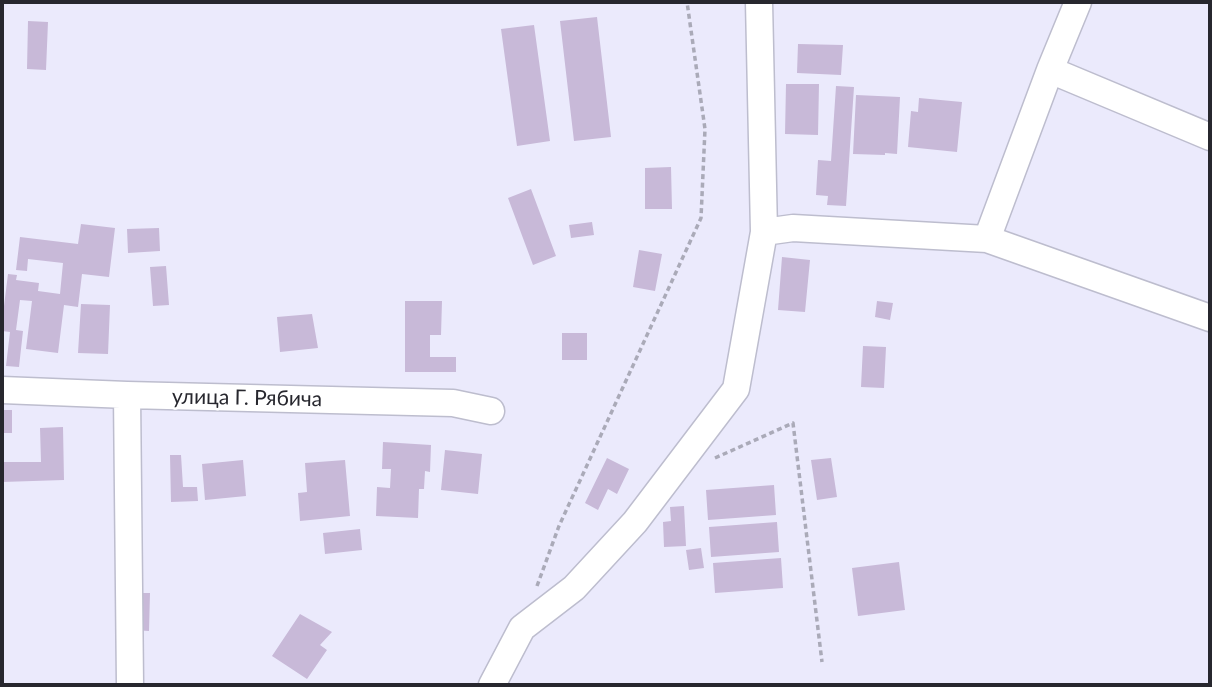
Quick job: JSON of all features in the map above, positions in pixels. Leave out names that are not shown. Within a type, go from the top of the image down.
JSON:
[{"type":"street","points":[[492,685],[522,628],[574,588],[635,522],[736,389],[764,232],[759,2]]},
{"type":"street","points":[[987,239],[1050,70],[1079,2]]},
{"type":"street","points":[[1050,70],[1210,137]]},
{"type":"street","points":[[764,232],[793,228],[987,239],[1210,318]]},
{"type":"street","name":"улица Г. Рябича","points":[[2,390],[127,396],[453,403],[491,411]]},
{"type":"street","points":[[127,396],[130,685]]},
{"type":"path","points":[[536,589],[559,526],[701,218],[705,129],[687,2]]},
{"type":"path","points":[[705,463],[793,423],[822,662]]},
{"type":"building","points":[[597,17],[611,137],[574,141],[560,21]]},
{"type":"building","points":[[28,21],[48,22],[46,70],[27,69]]},
{"type":"building","points":[[534,25],[550,141],[517,146],[501,29]]},
{"type":"building","points":[[798,44],[843,45],[841,75],[797,73]]},
{"type":"building","points":[[786,84],[819,84],[818,135],[785,134]]},
{"type":"building","points":[[836,86],[854,87],[846,206],[827,205],[828,196],[816,195],[818,160],[831,161]]},
{"type":"building","points":[[856,95],[900,97],[897,154],[853,154]]},
{"type":"building","points":[[919,98],[962,102],[957,152],[908,147],[911,111],[918,112]]},
{"type":"building","points":[[671,167],[672,209],[645,209],[645,168]]},
{"type":"building","points":[[531,189],[556,256],[533,265],[508,198]]},
{"type":"building","points":[[592,222],[594,235],[571,238],[569,225]]},
{"type":"building","points":[[81,224],[115,228],[109,277],[82,274],[78,307],[64,305],[58,353],[26,349],[32,301],[20,300],[16,330],[23,331],[19,367],[6,366],[10,332],[2,331],[2,322],[8,274],[17,275],[16,280],[39,283],[38,291],[60,294],[63,263],[28,259],[27,271],[16,270],[20,237],[78,244]]},
{"type":"building","points":[[159,228],[160,251],[128,253],[127,229]]},
{"type":"building","points":[[639,250],[662,254],[655,291],[633,287]]},
{"type":"building","points":[[782,257],[810,260],[805,312],[778,310]]},
{"type":"building","points":[[166,266],[169,305],[153,306],[150,267]]},
{"type":"building","points":[[405,301],[442,301],[441,335],[430,335],[430,357],[456,357],[456,372],[405,372]]},
{"type":"building","points":[[877,301],[893,303],[890,320],[875,317]]},
{"type":"building","points":[[81,304],[110,305],[108,354],[78,353]]},
{"type":"building","points":[[312,314],[318,348],[280,352],[277,317]]},
{"type":"building","points":[[562,333],[587,333],[587,360],[562,360]]},
{"type":"building","points":[[863,346],[886,347],[884,388],[861,387]]},
{"type":"building","points":[[2,410],[12,410],[12,433],[2,433]]},
{"type":"building","points":[[63,427],[64,480],[2,482],[2,462],[41,462],[40,428]]},
{"type":"building","points":[[383,442],[431,445],[430,472],[425,471],[424,489],[419,489],[418,518],[376,516],[377,487],[390,488],[391,469],[382,469]]},
{"type":"building","points":[[445,450],[482,454],[478,494],[441,490]]},
{"type":"building","points":[[170,455],[181,455],[183,487],[197,487],[198,501],[171,502]]},
{"type":"building","points":[[607,458],[629,469],[617,494],[608,489],[598,510],[585,503]]},
{"type":"building","points":[[831,458],[837,497],[817,500],[811,460]]},
{"type":"building","points":[[243,460],[246,496],[205,500],[202,464]]},
{"type":"building","points":[[345,460],[350,516],[300,521],[298,493],[307,492],[305,463]]},
{"type":"building","points":[[774,485],[776,515],[708,520],[706,490]]},
{"type":"building","points":[[684,506],[686,546],[664,547],[663,522],[671,521],[670,507]]},
{"type":"building","points":[[777,522],[779,552],[711,557],[709,527]]},
{"type":"building","points":[[360,529],[362,550],[325,554],[323,533]]},
{"type":"building","points":[[701,548],[704,568],[689,570],[686,550]]},
{"type":"building","points":[[781,558],[783,588],[715,593],[713,563]]},
{"type":"building","points":[[899,562],[905,610],[858,616],[852,568]]},
{"type":"building","points":[[134,593],[150,593],[149,631],[133,630]]},
{"type":"building","points":[[300,614],[332,632],[320,645],[327,650],[307,679],[272,656]]}]
